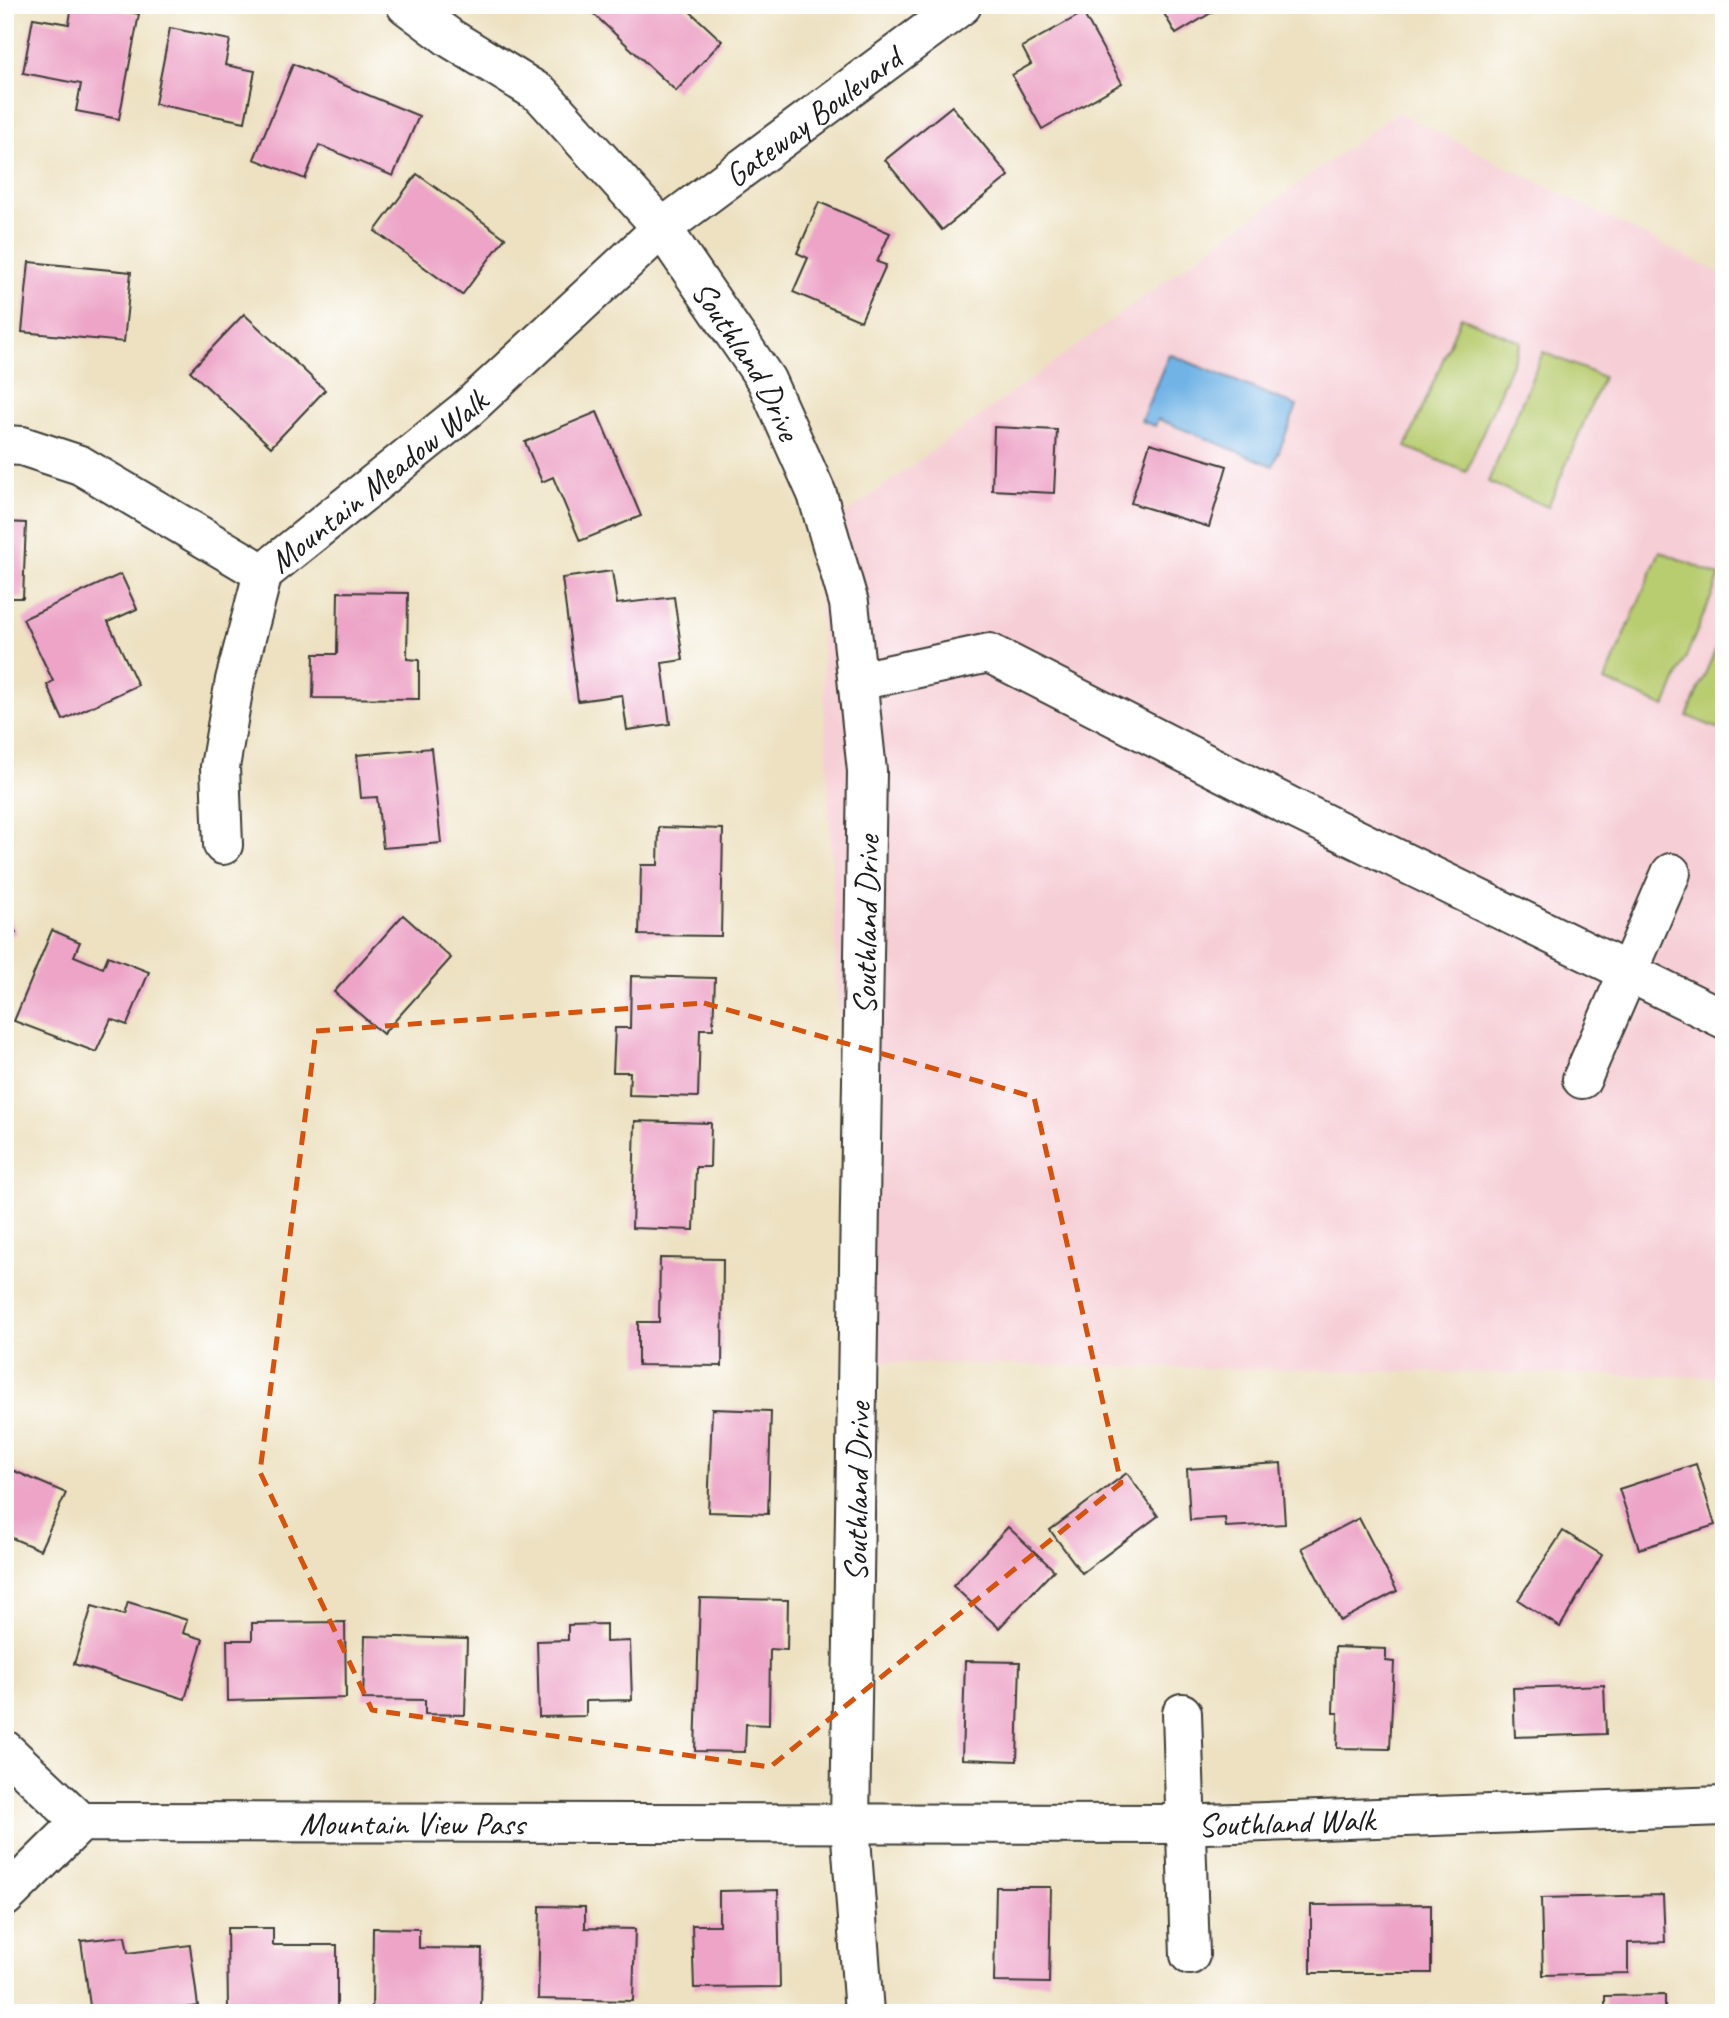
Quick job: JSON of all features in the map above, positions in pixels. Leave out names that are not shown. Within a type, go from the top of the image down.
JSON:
[{"type":"street","name":"Southland Drive","points":[[406,5],[450,38],[541,94],[662,228],[766,380],[817,494],[849,604],[867,771],[850,1824],[864,2013]]},
{"type":"street","name":"Gateway Boulevard","points":[[662,228],[962,5]]},
{"type":"street","name":"Mountain Meadow Walk","points":[[223,845],[220,767],[235,680],[263,573],[467,409],[662,228]]},
{"type":"street","points":[[5,445],[22,446],[80,465],[263,573]]},
{"type":"street","points":[[858,681],[989,653],[1308,815],[1724,1019]]},
{"type":"street","points":[[1582,1079],[1671,873]]},
{"type":"street","points":[[1182,1713],[1190,1955]]},
{"type":"street","points":[[5,1750],[81,1822],[5,1897]]},
{"type":"street","name":"Southland Walk","points":[[850,1824],[1184,1824],[1724,1806]]},
{"type":"street","name":"Mountain View Pass","points":[[81,1822],[850,1824]]},
{"type":"highlighted area","points":[[704,1003],[1034,1097],[1121,1483],[770,1767],[372,1710],[260,1472],[316,1031]]},
{"type":"shaded area","points":[[1397,112],[1724,275],[1724,1377],[859,1362],[838,1007],[817,535]]},
{"type":"green space","points":[[1461,317],[1521,342],[1466,472],[1406,447]]},
{"type":"green space","points":[[1543,352],[1603,377],[1548,507],[1488,482]]},
{"type":"green space","points":[[1660,551],[1720,576],[1665,707],[1605,681]]},
{"type":"green space","points":[[1724,630],[1724,731],[1687,716]]},
{"type":"water","points":[[1169,354],[1297,406],[1273,466],[1158,419],[1155,426],[1141,421]]},
{"type":"building","points":[[72,5],[94,5],[139,14],[119,119],[76,111],[81,84],[23,73],[33,18],[69,24]]},
{"type":"building","points":[[584,5],[683,5],[722,41],[676,91]]},
{"type":"building","points":[[1159,5],[1224,5],[1176,34]]},
{"type":"building","points":[[1083,13],[1122,83],[1042,129],[1012,75],[1031,64],[1022,47]]},
{"type":"building","points":[[170,28],[230,40],[225,65],[255,71],[245,122],[155,104]]},
{"type":"building","points":[[293,64],[419,116],[393,176],[319,145],[305,179],[254,159]]},
{"type":"building","points":[[952,106],[1009,176],[942,230],[885,160]]},
{"type":"building","points":[[417,174],[505,238],[462,295],[375,231]]},
{"type":"building","points":[[819,202],[890,233],[877,262],[886,265],[861,321],[793,292],[808,258],[797,253]]},
{"type":"building","points":[[29,262],[131,272],[124,342],[22,332]]},
{"type":"building","points":[[244,314],[325,390],[271,447],[190,371]]},
{"type":"building","points":[[597,412],[641,516],[580,541],[553,477],[542,482],[525,442]]},
{"type":"building","points":[[994,427],[1057,430],[1054,493],[992,490]]},
{"type":"building","points":[[1150,443],[1227,466],[1209,527],[1131,503]]},
{"type":"building","points":[[5,522],[26,523],[23,598],[5,598]]},
{"type":"building","points":[[612,571],[617,604],[674,597],[683,660],[662,663],[670,724],[627,730],[622,695],[578,701],[562,578]]},
{"type":"building","points":[[121,574],[137,609],[108,622],[138,685],[63,720],[47,685],[53,681],[23,619]]},
{"type":"building","points":[[338,592],[408,593],[407,659],[419,660],[419,699],[313,698],[314,654],[337,654]]},
{"type":"building","points":[[431,748],[441,843],[383,848],[377,797],[361,798],[357,755]]},
{"type":"building","points":[[659,827],[723,829],[721,936],[639,935],[641,865],[658,865]]},
{"type":"building","points":[[5,908],[16,933],[5,938]]},
{"type":"building","points":[[403,915],[451,958],[383,1034],[334,992]]},
{"type":"building","points":[[52,930],[80,942],[74,956],[103,968],[108,956],[149,972],[127,1025],[111,1019],[96,1052],[14,1021]]},
{"type":"building","points":[[631,976],[715,978],[713,1029],[700,1029],[698,1097],[629,1095],[630,1072],[613,1072],[615,1028],[630,1028]]},
{"type":"building","points":[[635,1121],[711,1123],[710,1167],[696,1167],[694,1230],[632,1228]]},
{"type":"building","points":[[660,1258],[723,1259],[722,1366],[638,1365],[638,1322],[659,1322]]},
{"type":"building","points":[[712,1409],[771,1411],[768,1514],[708,1512]]},
{"type":"building","points":[[1281,1463],[1285,1524],[1226,1527],[1225,1518],[1190,1520],[1187,1469]]},
{"type":"building","points":[[1696,1464],[1715,1525],[1639,1549],[1619,1489]]},
{"type":"building","points":[[5,1467],[66,1493],[40,1550],[5,1535]]},
{"type":"building","points":[[1127,1473],[1158,1516],[1082,1573],[1050,1530]]},
{"type":"building","points":[[1359,1518],[1397,1591],[1340,1621],[1302,1548]]},
{"type":"building","points":[[1008,1527],[1054,1570],[999,1628],[953,1586]]},
{"type":"building","points":[[1563,1531],[1602,1555],[1560,1627],[1518,1600]]},
{"type":"building","points":[[700,1598],[788,1600],[787,1650],[770,1649],[769,1725],[746,1724],[745,1752],[695,1751]]},
{"type":"building","points":[[128,1602],[187,1620],[183,1633],[203,1639],[185,1699],[74,1664],[92,1606],[124,1615]]},
{"type":"building","points":[[345,1622],[346,1698],[228,1701],[227,1640],[252,1640],[252,1623]]},
{"type":"building","points":[[606,1624],[606,1642],[630,1641],[632,1700],[586,1701],[586,1716],[539,1717],[537,1641],[568,1640],[568,1625]]},
{"type":"building","points":[[365,1636],[467,1639],[465,1715],[425,1714],[425,1700],[363,1699]]},
{"type":"building","points":[[1335,1647],[1386,1649],[1386,1661],[1394,1662],[1390,1749],[1337,1748],[1338,1713],[1333,1713]]},
{"type":"building","points":[[965,1661],[1020,1662],[1017,1761],[962,1759]]},
{"type":"building","points":[[1604,1685],[1606,1734],[1515,1737],[1513,1688]]},
{"type":"building","points":[[996,1887],[1051,1887],[1049,1983],[994,1982]]},
{"type":"building","points":[[778,1890],[780,1987],[694,1988],[692,1925],[719,1925],[719,1891]]},
{"type":"building","points":[[1663,1895],[1665,1942],[1628,1943],[1628,1973],[1543,1975],[1541,1898]]},
{"type":"building","points":[[1431,1904],[1431,1973],[1311,1973],[1311,1905]]},
{"type":"building","points":[[540,1906],[585,1907],[585,1928],[635,1929],[633,2001],[538,1999]]},
{"type":"building","points":[[227,1928],[273,1928],[273,1945],[337,1945],[337,2010],[228,2010]]},
{"type":"building","points":[[373,1928],[419,1929],[419,1948],[482,1949],[481,2013],[372,2012]]},
{"type":"building","points":[[125,1936],[128,1953],[190,1945],[198,2006],[153,2013],[91,2013],[81,1941]]},
{"type":"building","points":[[1665,1995],[1665,2013],[1605,2013],[1605,1996]]}]
